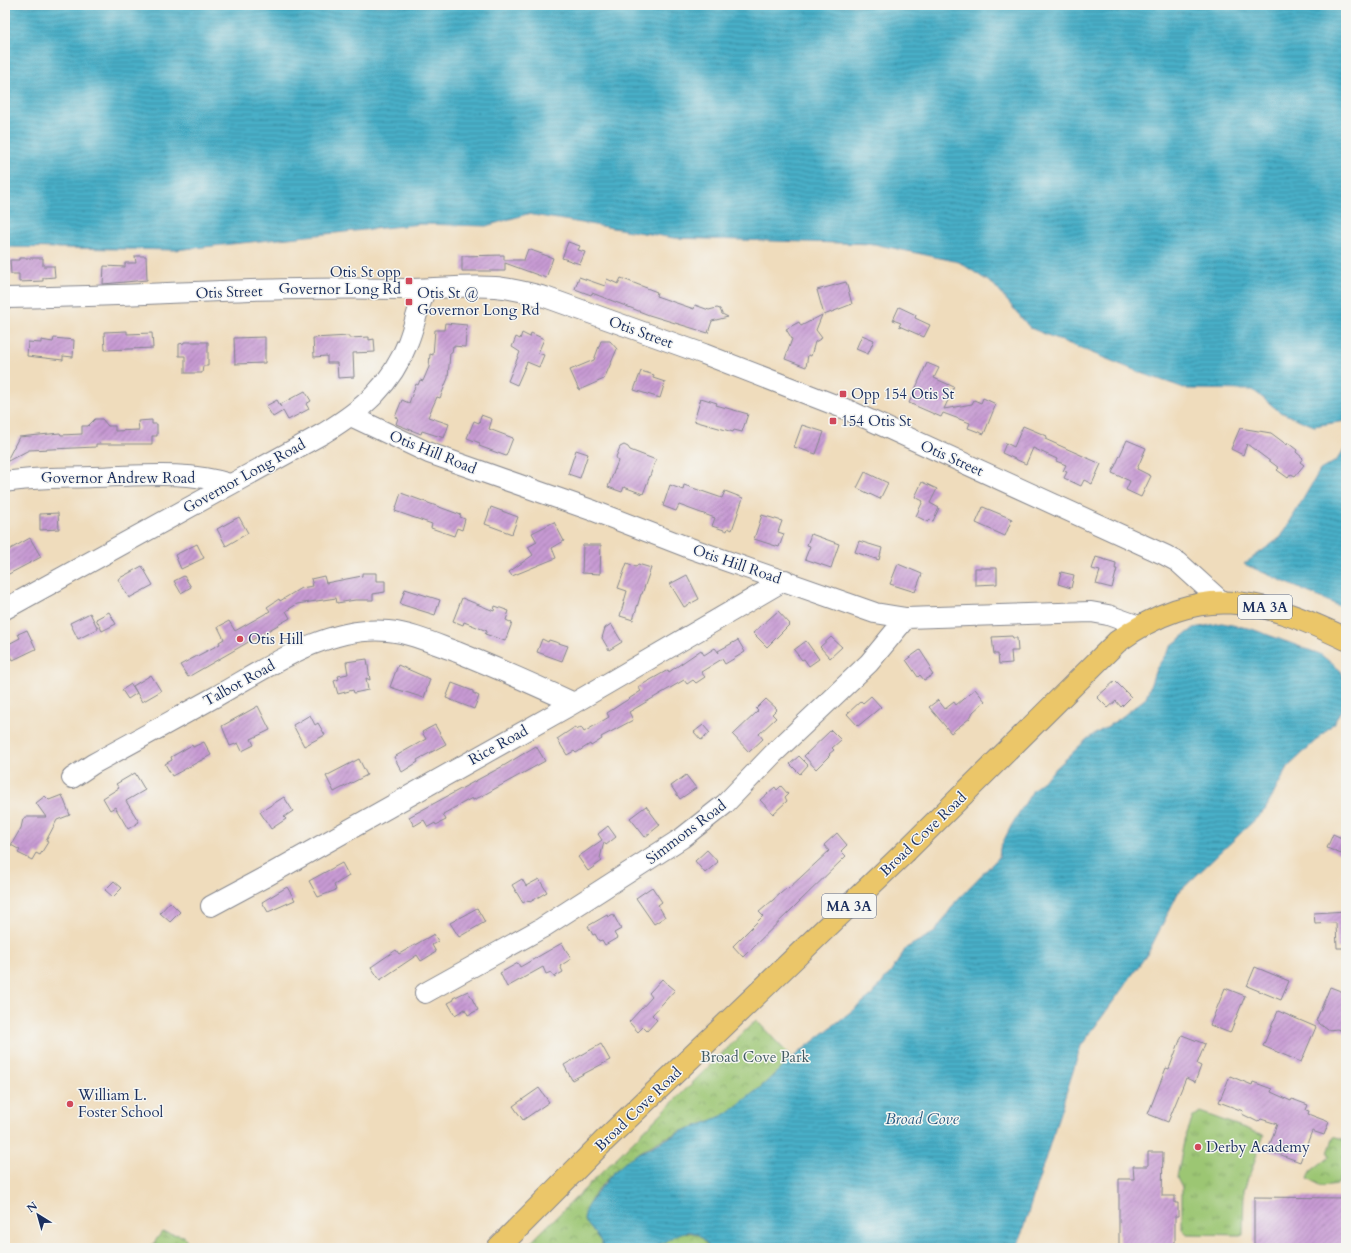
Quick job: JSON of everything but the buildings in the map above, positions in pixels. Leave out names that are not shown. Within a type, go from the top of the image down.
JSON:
[{"type":"main road","name":"Broad Cove Road","points":[[498,1248],[605,1140],[901,856],[1117,642],[1139,626],[1189,606],[1222,602],[1248,603],[1270,608],[1306,620],[1346,639]]},
{"type":"street","name":"Otis Street","points":[[5,298],[288,290],[496,287],[538,295],[780,382],[848,410],[1178,562],[1222,602]]},
{"type":"street","name":"Governor Long Road","points":[[5,609],[324,433],[351,416],[377,393],[399,363],[426,289]]},
{"type":"street","name":"Otis Hill Road","points":[[351,416],[429,453],[875,613],[906,618],[1091,612],[1108,615],[1139,626]]},
{"type":"street","name":"Governor Andrew Road","points":[[5,482],[47,478],[172,475],[216,479],[230,484]]},
{"type":"street","name":"Rice Road","points":[[211,906],[574,703],[785,580]]},
{"type":"street","name":"Simmons Road","points":[[425,993],[542,928],[682,838],[725,804],[773,754],[870,663],[906,618]]},
{"type":"street","name":"Talbot Road","points":[[72,778],[93,764],[259,672],[324,640],[344,634],[374,630],[409,635],[493,667],[574,703]]},
{"type":"green space","name":"Broad Cove Park","points":[[756,1020],[792,1058],[760,1089],[733,1110],[709,1122],[682,1131],[652,1145],[622,1165],[608,1178],[588,1205],[584,1220],[600,1240],[604,1248],[525,1248]]},
{"type":"green space","points":[[1200,1112],[1264,1135],[1244,1190],[1243,1235],[1187,1234],[1182,1229],[1182,1187],[1177,1177],[1184,1141],[1193,1117]]},
{"type":"green space","points":[[1334,1137],[1346,1141],[1346,1163],[1338,1184],[1321,1186],[1308,1179],[1311,1171],[1330,1156],[1328,1153]]},
{"type":"green space","points":[[162,1232],[184,1236],[191,1248],[150,1248]]},
{"type":"green space","points":[[678,1232],[697,1235],[703,1239],[710,1248],[649,1248],[662,1243]]},
{"type":"water","points":[[5,5],[1346,5],[1346,421],[1314,426],[1280,412],[1253,390],[1187,389],[1144,374],[1030,328],[994,285],[959,262],[874,244],[674,238],[527,214],[486,226],[420,224],[175,250],[6,247]]},
{"type":"water","points":[[1346,447],[1346,609],[1244,564],[1281,537],[1320,470],[1336,461]]},
{"type":"water","name":"Broad Cove","points":[[1222,623],[1252,629],[1320,654],[1341,671],[1346,683],[1346,705],[1332,725],[1288,767],[1265,810],[1178,893],[1148,953],[1081,1046],[1017,1248],[710,1248],[702,1238],[695,1233],[688,1232],[674,1236],[659,1245],[645,1249],[604,1248],[600,1240],[584,1220],[586,1208],[613,1173],[630,1158],[682,1131],[701,1125],[726,1114],[761,1087],[792,1058],[872,995],[891,972],[906,948],[935,932],[956,901],[999,857],[1000,848],[1011,826],[1033,790],[1087,739],[1119,719],[1146,698],[1156,669],[1172,645],[1194,628]]},
{"type":"place","name":"Otis St opp Governor Long Rd","points":[[409,281]]},
{"type":"place","name":"Otis St @ Governor Long Rd","points":[[409,302]]},
{"type":"place","name":"Opp 154 Otis St","points":[[843,394]]},
{"type":"place","name":"154 Otis St","points":[[833,421]]},
{"type":"place","name":"Otis Hill","points":[[240,639]]},
{"type":"place","name":"William L. Foster School","points":[[70,1104]]},
{"type":"place","name":"Derby Academy","points":[[1198,1147]]}]
